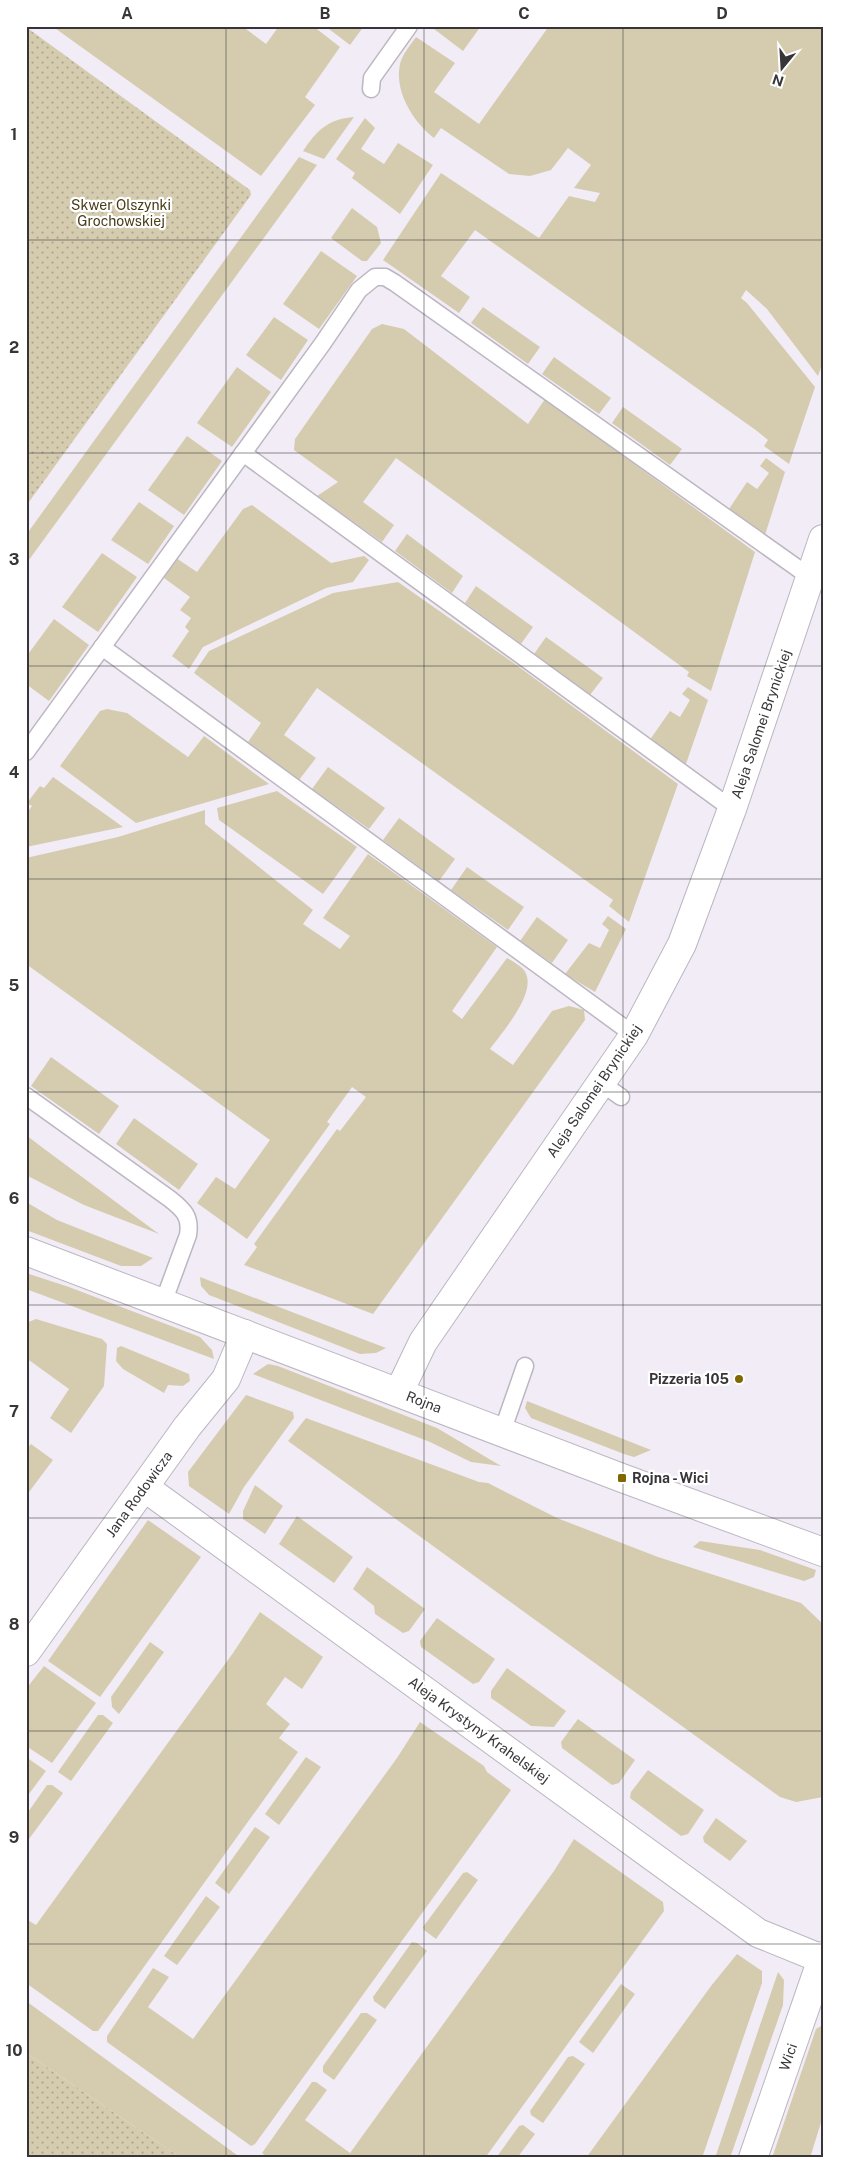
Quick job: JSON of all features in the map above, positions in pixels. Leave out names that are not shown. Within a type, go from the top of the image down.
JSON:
[{"type":"street","name":"Aleja Salomei Brynickiej","points":[[399,1392],[423,1342],[611,1090],[634,1034],[682,944],[732,809],[823,539]]},
{"type":"street","name":"Rojna","points":[[26,1251],[755,1528],[823,1552]]},
{"type":"street","name":"Jana Rodowicza","points":[[26,1652],[187,1427],[226,1379],[245,1334]]},
{"type":"street","name":"Aleja Krystyny Krahelskiej","points":[[144,1487],[758,1933],[823,1958]]},
{"type":"street","name":"Wici","points":[[753,2158],[823,1958]]},
{"type":"lane","points":[[371,89],[372,78],[409,26]]},
{"type":"lane","points":[[26,752],[359,290],[375,277],[385,277],[810,578]]},
{"type":"lane","points":[[243,453],[732,809]]},
{"type":"lane","points":[[102,647],[634,1034]]},
{"type":"lane","points":[[26,1096],[170,1199],[188,1215],[190,1226],[188,1235],[163,1302]]},
{"type":"lane","points":[[502,1432],[525,1366]]},
{"type":"green space","points":[[52,26],[242,26],[266,44],[279,26],[313,26],[340,47],[305,97],[315,105],[261,176]]},
{"type":"green space","points":[[325,26],[364,26],[350,45]]},
{"type":"green space","points":[[430,26],[481,26],[463,51]]},
{"type":"green space","points":[[549,26],[823,26],[823,362],[818,376],[767,309],[746,290],[741,298],[815,387],[789,464],[764,446],[768,440],[757,431],[475,230],[441,276],[470,297],[459,313],[383,260],[441,173],[539,238],[569,196],[595,202],[600,193],[574,188],[591,165],[568,148],[551,170],[530,176],[509,174],[441,128],[434,138],[412,115],[400,85],[401,61],[416,37],[455,63],[434,92],[479,124]]},
{"type":"green space","name":"Skwer Olszynki Grochowskiej","points":[[26,27],[250,190],[251,195],[26,506]]},
{"type":"green space","points":[[354,117],[324,159],[303,151],[313,137],[330,123]]},
{"type":"green space","points":[[365,118],[375,128],[361,149],[384,164],[398,143],[433,165],[400,214],[352,178],[355,173],[336,159]]},
{"type":"green space","points":[[299,157],[317,165],[26,564],[26,535]]},
{"type":"green space","points":[[352,208],[377,227],[381,243],[367,261],[362,261],[331,238]]},
{"type":"green space","points":[[321,251],[357,276],[319,329],[283,304]]},
{"type":"green space","points":[[483,307],[540,347],[528,364],[471,323]]},
{"type":"green space","points":[[274,317],[308,340],[281,380],[246,355]]},
{"type":"green space","points":[[382,324],[404,329],[528,424],[545,399],[755,552],[711,691],[687,676],[689,672],[396,458],[363,502],[394,525],[382,542],[317,496],[338,482],[294,450],[295,439],[372,329]]},
{"type":"green space","points":[[554,357],[611,398],[599,414],[542,374]]},
{"type":"green space","points":[[237,367],[271,392],[232,447],[197,423]]},
{"type":"green space","points":[[623,407],[682,449],[670,465],[612,423]]},
{"type":"green space","points":[[187,436],[222,461],[184,515],[148,490]]},
{"type":"green space","points":[[766,458],[785,472],[765,535],[729,509],[747,482],[757,489],[769,473],[760,466]]},
{"type":"green space","points":[[139,502],[174,526],[148,564],[111,540]]},
{"type":"green space","points":[[252,505],[331,563],[364,556],[369,560],[353,582],[326,588],[203,647],[189,669],[172,656],[189,631],[185,627],[191,618],[180,610],[190,597],[164,578],[176,558],[197,572],[243,509]]},
{"type":"green space","points":[[407,534],[463,576],[452,593],[395,551]]},
{"type":"green space","points":[[102,553],[137,577],[98,632],[62,607]]},
{"type":"green space","points":[[398,582],[515,664],[678,784],[629,922],[609,906],[613,900],[317,688],[284,735],[316,758],[299,780],[248,742],[261,723],[194,673],[209,651],[333,593]]},
{"type":"green space","points":[[476,586],[533,627],[521,644],[465,603]]},
{"type":"green space","points":[[54,619],[89,645],[49,701],[26,684],[26,657]]},
{"type":"green space","points":[[546,637],[603,678],[590,695],[534,654]]},
{"type":"green space","points":[[688,687],[708,700],[686,764],[649,741],[670,711],[680,717],[690,700],[682,694]]},
{"type":"green space","points":[[107,709],[127,713],[188,757],[204,736],[269,784],[136,823],[60,766],[100,711]]},
{"type":"green space","points":[[328,767],[385,808],[369,829],[312,789]]},
{"type":"green space","points":[[53,777],[123,827],[26,847],[26,814],[32,806],[27,803],[40,786],[44,788]]},
{"type":"green space","points":[[277,791],[357,847],[323,894],[219,820],[217,808]]},
{"type":"green space","points":[[205,810],[205,824],[313,910],[303,924],[340,949],[350,936],[323,918],[368,854],[497,947],[452,1011],[462,1019],[507,958],[523,969],[527,977],[524,999],[490,1049],[513,1065],[552,1011],[569,1006],[584,1010],[585,1020],[373,1314],[244,1265],[257,1247],[254,1244],[337,1129],[340,1131],[366,1097],[352,1087],[327,1122],[330,1124],[247,1239],[197,1203],[216,1177],[235,1189],[270,1140],[26,964],[26,858],[118,837]]},
{"type":"green space","points":[[399,818],[455,859],[439,881],[383,840]]},
{"type":"green space","points":[[467,867],[524,907],[508,930],[451,890]]},
{"type":"green space","points":[[608,916],[626,929],[595,992],[565,974],[589,943],[600,948],[609,930],[602,924]]},
{"type":"green space","points":[[537,917],[568,940],[552,963],[520,941]]},
{"type":"green space","points":[[51,1057],[119,1106],[99,1134],[31,1086]]},
{"type":"green space","points":[[134,1118],[198,1164],[179,1190],[116,1144]]},
{"type":"green space","points":[[26,1135],[159,1234],[84,1205],[26,1175]]},
{"type":"green space","points":[[26,1202],[57,1220],[153,1258],[141,1266],[121,1266],[26,1230]]},
{"type":"green space","points":[[26,1273],[69,1287],[200,1337],[212,1350],[214,1359],[26,1289]]},
{"type":"green space","points":[[200,1277],[386,1348],[376,1353],[360,1354],[209,1295],[201,1286]]},
{"type":"green space","points":[[36,1319],[102,1339],[107,1344],[104,1386],[71,1433],[50,1418],[69,1389],[26,1358],[26,1323]]},
{"type":"green space","points":[[121,1346],[189,1374],[190,1381],[183,1386],[168,1385],[164,1393],[123,1369],[116,1361],[117,1348]]},
{"type":"green space","points":[[268,1364],[278,1366],[437,1428],[501,1466],[471,1462],[430,1442],[253,1374]]},
{"type":"green space","points":[[246,1395],[293,1412],[294,1418],[244,1487],[229,1514],[189,1486],[188,1472]]},
{"type":"green space","points":[[527,1401],[651,1450],[634,1457],[531,1418],[525,1408]]},
{"type":"green space","points":[[306,1418],[479,1482],[488,1483],[557,1518],[658,1557],[801,1603],[823,1624],[823,1797],[796,1802],[780,1797],[288,1441]]},
{"type":"green space","points":[[31,1444],[53,1460],[26,1496],[26,1450]]},
{"type":"green space","points":[[255,1485],[283,1506],[265,1534],[243,1519],[243,1511]]},
{"type":"green space","points":[[297,1516],[353,1557],[334,1583],[279,1544]]},
{"type":"green space","points":[[148,1520],[201,1557],[100,1697],[48,1661]]},
{"type":"green space","points":[[700,1541],[760,1550],[816,1570],[814,1577],[804,1581],[693,1547]]},
{"type":"green space","points":[[367,1567],[425,1609],[409,1631],[403,1633],[375,1614],[374,1606],[353,1589]]},
{"type":"green space","points":[[260,1612],[323,1657],[302,1689],[285,1677],[266,1704],[290,1724],[279,1738],[298,1752],[98,2031],[93,2031],[26,1983],[26,1919],[36,1925],[233,1653]]},
{"type":"green space","points":[[437,1618],[495,1659],[479,1682],[473,1684],[421,1647],[420,1641]]},
{"type":"green space","points":[[150,1642],[164,1652],[119,1714],[112,1707],[111,1697]]},
{"type":"green space","points":[[44,1666],[96,1703],[52,1763],[26,1746],[26,1689]]},
{"type":"green space","points":[[507,1668],[566,1711],[554,1727],[531,1726],[491,1698],[491,1691]]},
{"type":"green space","points":[[98,1715],[103,1715],[113,1723],[71,1781],[58,1772]]},
{"type":"green space","points":[[578,1719],[635,1760],[619,1783],[612,1785],[562,1748],[561,1742]]},
{"type":"green space","points":[[420,1722],[484,1766],[487,1772],[511,1790],[255,2144],[251,2146],[107,2042],[107,2036],[153,1968],[169,1977],[148,2007],[193,2039],[397,1758]]},
{"type":"green space","points":[[26,1757],[46,1771],[26,1798]]},
{"type":"green space","points":[[306,1757],[321,1767],[279,1825],[265,1814]]},
{"type":"green space","points":[[648,1770],[704,1810],[688,1834],[681,1836],[630,1798],[631,1792]]},
{"type":"green space","points":[[47,1785],[52,1785],[63,1793],[26,1843],[26,1815]]},
{"type":"green space","points":[[716,1818],[747,1841],[730,1861],[704,1842],[703,1837]]},
{"type":"green space","points":[[255,1827],[270,1837],[229,1894],[215,1883]]},
{"type":"green space","points":[[574,1839],[663,1902],[664,1911],[485,2158],[268,2158],[262,2153],[312,2082],[316,2082],[327,2090],[305,2120],[350,2153],[554,1871]]},
{"type":"green space","points":[[467,1872],[478,1880],[436,1939],[424,1930],[423,1927],[463,1873]]},
{"type":"green space","points":[[206,1896],[220,1907],[177,1965],[164,1956]]},
{"type":"green space","points":[[412,1942],[417,1943],[427,1951],[385,2009],[374,2001],[373,1997]]},
{"type":"green space","points":[[737,1954],[762,1971],[762,1983],[702,2158],[586,2158],[711,1986]]},
{"type":"green space","points":[[778,1972],[784,1980],[783,2005],[730,2158],[715,2158]]},
{"type":"green space","points":[[621,1984],[635,1994],[593,2053],[579,2042]]},
{"type":"green space","points":[[26,2001],[241,2158],[181,2158],[26,2053]]},
{"type":"green space","points":[[361,2013],[367,2013],[377,2020],[334,2080],[323,2072],[323,2066]]},
{"type":"green space","points":[[823,2025],[823,2116],[810,2158],[772,2158],[816,2029]]},
{"type":"green space","points":[[26,2053],[181,2158],[26,2158]]},
{"type":"green space","points":[[573,2056],[585,2064],[543,2123],[531,2115],[530,2111],[568,2057]]},
{"type":"green space","points":[[523,2125],[535,2134],[517,2158],[496,2158],[519,2126]]},
{"type":"place","name":"Pizzeria 105","points":[[739,1379]]},
{"type":"place","name":"Rojna - Wici","points":[[622,1478]]}]
